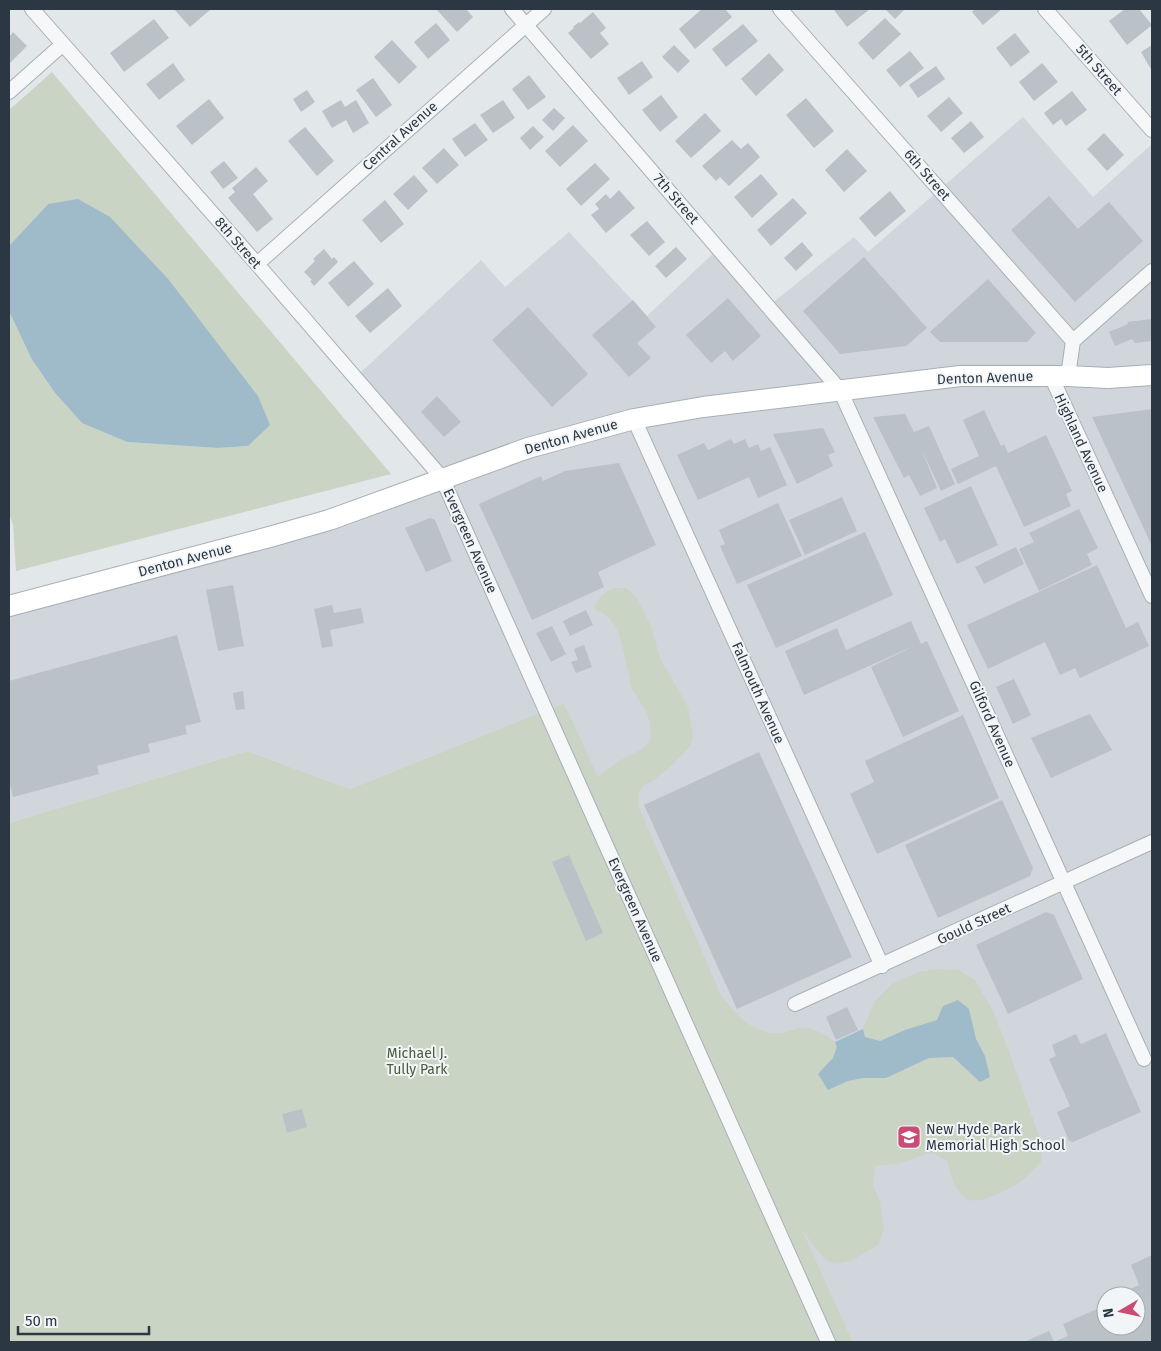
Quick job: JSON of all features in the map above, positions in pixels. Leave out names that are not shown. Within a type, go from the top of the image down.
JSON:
[{"type":"main road","name":"Denton Avenue","points":[[9,606],[282,534],[329,520],[528,448],[634,420],[703,407],[960,376],[1108,378],[1152,375]]},
{"type":"street","name":"8th Street","points":[[32,9],[257,264],[442,478]]},
{"type":"street","name":"7th Street","points":[[512,9],[840,390]]},
{"type":"street","name":"Central Avenue","points":[[257,264],[544,9]]},
{"type":"street","name":"6th Street","points":[[780,9],[1073,341]]},
{"type":"street","name":"5th Street","points":[[1045,9],[1152,130]]},
{"type":"street","points":[[9,92],[63,44]]},
{"type":"street","points":[[1059,376],[1073,341],[1152,271]]},
{"type":"street","name":"Highland Avenue","points":[[1059,376],[1112,509],[1152,596]]},
{"type":"street","name":"Gilford Avenue","points":[[840,390],[1144,1059]]},
{"type":"street","name":"Falmouth Avenue","points":[[634,420],[882,966]]},
{"type":"street","name":"Evergreen Avenue","points":[[442,478],[828,1342]]},
{"type":"street","name":"Gould Street","points":[[795,1004],[1152,842]]},
{"type":"shaded area","points":[[1023,117],[1093,197],[1152,144],[1152,375],[1068,376],[703,407],[442,478],[356,377],[481,260],[505,287],[569,232],[647,316],[720,247],[770,305],[854,237],[868,252]]},
{"type":"shaded area","points":[[1152,381],[1152,1342],[853,1342],[564,703],[350,789],[247,751],[9,823],[9,611],[526,456],[626,428],[701,414],[962,384]]},
{"type":"green space","points":[[52,72],[391,474],[16,571],[13,525],[9,513],[9,311],[31,358],[55,393],[82,423],[127,442],[218,448],[248,446],[48,204],[9,246],[9,110]]},
{"type":"green space","name":"Michael J. Tully Park","points":[[615,588],[626,588],[636,597],[652,629],[660,658],[688,707],[693,734],[691,745],[671,766],[654,780],[643,786],[638,794],[639,808],[722,997],[749,1024],[763,1031],[778,1033],[807,1028],[831,1039],[837,1047],[833,1058],[818,1074],[828,1090],[848,1081],[863,1078],[886,1078],[929,1058],[953,1057],[971,1074],[985,1056],[976,1039],[969,1009],[943,1006],[938,1020],[905,1030],[880,1041],[865,1037],[863,1029],[875,1001],[892,984],[918,972],[938,969],[958,970],[975,980],[992,1009],[1042,1144],[1041,1162],[1024,1179],[996,1195],[979,1200],[967,1199],[962,1195],[954,1182],[947,1161],[935,1154],[927,1154],[901,1163],[875,1166],[873,1184],[880,1202],[884,1228],[878,1245],[851,1261],[835,1264],[826,1260],[802,1229],[853,1342],[9,1342],[9,823],[247,751],[350,789],[564,703],[598,777],[619,761],[642,749],[649,742],[651,736],[650,723],[646,711],[632,689],[620,636],[614,624],[605,614],[594,609],[601,596]]},
{"type":"water","points":[[78,199],[110,217],[169,280],[258,396],[270,425],[248,446],[218,448],[127,442],[82,423],[55,393],[31,358],[9,311],[9,246],[48,204]]},
{"type":"water","points":[[958,1000],[969,1009],[976,1039],[985,1056],[990,1077],[980,1082],[953,1057],[929,1058],[886,1078],[863,1078],[848,1081],[828,1090],[818,1074],[833,1058],[837,1047],[835,1042],[863,1029],[865,1037],[880,1041],[905,1030],[937,1020],[943,1006]]},
{"type":"building","points":[[174,9],[211,9],[190,27]]},
{"type":"building","points":[[436,9],[466,9],[473,17],[457,32]]},
{"type":"building","points":[[702,9],[725,9],[732,17],[695,49],[679,29]]},
{"type":"building","points":[[835,9],[870,9],[847,27]]},
{"type":"building","points":[[885,9],[905,9],[895,19]]},
{"type":"building","points":[[975,9],[1002,9],[983,25],[972,12]]},
{"type":"building","points":[[1125,9],[1139,9],[1152,25],[1127,45],[1109,21]]},
{"type":"building","points":[[593,12],[606,28],[600,33],[609,44],[591,59],[568,33]]},
{"type":"building","points":[[885,18],[901,34],[873,60],[858,43]]},
{"type":"building","points":[[154,19],[169,38],[124,72],[110,53]]},
{"type":"building","points":[[436,23],[450,40],[428,59],[414,42]]},
{"type":"building","points":[[743,24],[758,41],[726,67],[712,49]]},
{"type":"building","points":[[13,32],[27,46],[9,64],[9,37]]},
{"type":"building","points":[[1015,33],[1030,52],[1011,67],[996,48]]},
{"type":"building","points":[[392,40],[417,67],[399,84],[374,57]]},
{"type":"building","points":[[674,45],[690,61],[678,73],[662,57]]},
{"type":"building","points":[[1152,45],[1152,71],[1141,52]]},
{"type":"building","points":[[910,51],[924,68],[900,87],[886,70]]},
{"type":"building","points":[[769,53],[784,70],[756,96],[741,79]]},
{"type":"building","points":[[642,61],[653,77],[629,95],[617,78]]},
{"type":"building","points":[[173,63],[185,80],[159,100],[146,84]]},
{"type":"building","points":[[1042,63],[1058,82],[1034,101],[1019,82]]},
{"type":"building","points":[[936,66],[945,79],[918,98],[909,85]]},
{"type":"building","points":[[529,75],[546,97],[528,110],[512,89]]},
{"type":"building","points":[[373,78],[392,105],[376,117],[356,90]]},
{"type":"building","points":[[307,90],[315,102],[301,112],[293,99]]},
{"type":"building","points":[[1072,91],[1087,110],[1066,126],[1061,119],[1053,125],[1044,113]]},
{"type":"building","points":[[661,95],[678,117],[660,132],[642,110]]},
{"type":"building","points":[[949,97],[963,113],[941,132],[927,116]]},
{"type":"building","points":[[806,98],[834,131],[814,148],[786,115]]},
{"type":"building","points":[[209,99],[224,118],[192,145],[176,126]]},
{"type":"building","points":[[341,100],[345,107],[356,100],[369,123],[353,133],[346,120],[332,128],[322,111]]},
{"type":"building","points":[[503,100],[515,118],[493,133],[480,115]]},
{"type":"building","points":[[554,108],[565,118],[553,131],[542,120]]},
{"type":"building","points":[[705,113],[721,131],[691,158],[675,141]]},
{"type":"building","points":[[971,121],[984,137],[964,153],[951,138]]},
{"type":"building","points":[[475,123],[488,140],[465,157],[452,139]]},
{"type":"building","points":[[573,125],[588,141],[560,167],[545,151]]},
{"type":"building","points":[[533,126],[544,137],[530,150],[520,138]]},
{"type":"building","points":[[305,127],[334,161],[317,176],[288,141]]},
{"type":"building","points":[[1104,133],[1124,155],[1107,171],[1087,149]]},
{"type":"building","points":[[732,140],[741,149],[748,143],[760,157],[729,186],[720,177],[716,181],[702,166]]},
{"type":"building","points":[[444,148],[459,165],[437,184],[422,168]]},
{"type":"building","points":[[847,149],[867,171],[844,192],[825,170]]},
{"type":"building","points":[[224,161],[238,178],[223,189],[210,172]]},
{"type":"building","points":[[595,163],[610,179],[581,206],[566,189]]},
{"type":"building","points":[[256,167],[268,181],[253,194],[273,219],[257,232],[228,198],[235,192],[232,188]]},
{"type":"building","points":[[761,174],[778,194],[752,218],[734,197]]},
{"type":"building","points":[[414,175],[428,191],[408,210],[393,194]]},
{"type":"building","points":[[619,190],[635,208],[606,233],[591,215],[599,209],[595,204],[606,194],[610,199]]},
{"type":"building","points":[[890,191],[906,211],[875,237],[859,218]]},
{"type":"building","points":[[1049,196],[1078,229],[1109,202],[1143,241],[1075,302],[1011,230]]},
{"type":"building","points":[[793,198],[807,213],[771,246],[757,230]]},
{"type":"building","points":[[385,200],[404,224],[381,243],[362,220]]},
{"type":"building","points":[[647,221],[665,242],[649,256],[630,235]]},
{"type":"building","points":[[802,242],[813,255],[796,271],[784,258]]},
{"type":"building","points":[[676,247],[687,259],[666,278],[655,266]]},
{"type":"building","points":[[324,249],[332,259],[334,257],[338,262],[314,286],[310,281],[312,280],[304,272],[315,261],[313,259]]},
{"type":"building","points":[[864,257],[927,328],[906,346],[840,354],[803,311]]},
{"type":"building","points":[[354,261],[374,284],[348,307],[328,283]]},
{"type":"building","points":[[988,279],[1036,333],[1027,342],[940,342],[930,332]]},
{"type":"building","points":[[388,288],[402,306],[370,333],[355,316]]},
{"type":"building","points":[[728,298],[761,336],[733,361],[725,351],[711,363],[686,335]]},
{"type":"building","points":[[633,300],[656,327],[637,343],[651,358],[629,377],[592,335]]},
{"type":"building","points":[[528,307],[588,374],[552,407],[492,340]]},
{"type":"building","points":[[1152,319],[1152,341],[1135,343],[1132,339],[1115,346],[1109,332],[1128,324],[1127,322]]},
{"type":"building","points":[[437,396],[461,422],[444,437],[421,412]]},
{"type":"building","points":[[1152,409],[1152,546],[1092,417]]},
{"type":"building","points":[[984,410],[1001,446],[1004,444],[1008,453],[1046,435],[1072,491],[1066,494],[1071,506],[1024,527],[996,466],[958,484],[951,469],[979,456],[963,420]]},
{"type":"building","points":[[905,414],[914,432],[929,426],[955,484],[941,491],[921,448],[937,488],[920,496],[909,475],[904,478],[873,417]]},
{"type":"building","points":[[823,428],[835,452],[828,455],[833,466],[797,484],[773,434]]},
{"type":"building","points":[[731,439],[734,444],[745,439],[749,448],[758,444],[761,451],[770,447],[787,485],[758,498],[749,477],[698,500],[677,455],[704,443],[708,450]]},
{"type":"building","points":[[619,463],[656,545],[598,572],[604,587],[532,620],[479,504],[541,476],[543,481],[565,471]]},
{"type":"building","points":[[971,486],[998,545],[957,564],[945,539],[940,542],[924,508]]},
{"type":"building","points":[[842,497],[857,531],[805,555],[789,520]]},
{"type":"building","points":[[778,503],[802,556],[737,584],[720,546],[725,544],[719,530]]},
{"type":"building","points":[[1079,509],[1098,548],[1087,554],[1092,565],[1039,591],[1019,549],[1034,542],[1029,533]]},
{"type":"building","points":[[430,518],[435,520],[452,561],[426,572],[405,528]]},
{"type":"building","points":[[865,532],[893,595],[776,648],[747,585]]},
{"type":"building","points":[[1016,547],[1024,564],[984,584],[975,567]]},
{"type":"building","points":[[1097,565],[1126,628],[1138,622],[1149,646],[1080,678],[1075,668],[1060,675],[1045,642],[988,669],[967,625]]},
{"type":"building","points":[[233,585],[244,646],[218,651],[206,590]]},
{"type":"building","points":[[332,605],[334,613],[361,608],[364,623],[330,630],[333,646],[322,648],[314,609]]},
{"type":"building","points":[[586,610],[593,625],[570,636],[563,621]]},
{"type":"building","points":[[911,621],[921,644],[927,641],[959,711],[903,737],[871,667],[916,645],[804,695],[785,651],[837,628],[846,650]]},
{"type":"building","points":[[552,626],[566,654],[551,662],[536,633]]},
{"type":"building","points":[[177,635],[201,722],[185,726],[187,734],[148,744],[150,752],[97,766],[99,774],[13,797],[9,780],[9,681]]},
{"type":"building","points":[[584,645],[592,667],[576,673],[571,662],[578,660],[574,649]]},
{"type":"building","points":[[1014,679],[1031,715],[1013,724],[996,687]]},
{"type":"building","points":[[243,691],[245,709],[236,710],[233,693]]},
{"type":"building","points":[[1090,714],[1112,750],[1051,778],[1031,738]]},
{"type":"building","points":[[963,715],[999,798],[877,854],[850,794],[874,782],[865,761]]},
{"type":"building","points":[[759,752],[852,957],[737,1009],[644,805]]},
{"type":"building","points":[[1002,800],[1033,868],[1030,876],[938,918],[905,845]]},
{"type":"building","points":[[569,855],[603,933],[586,941],[552,862]]},
{"type":"building","points":[[1046,912],[1054,915],[1083,979],[1008,1014],[976,945]]},
{"type":"building","points":[[847,1007],[858,1030],[836,1040],[826,1017]]},
{"type":"building","points":[[1106,1033],[1141,1112],[1073,1142],[1069,1141],[1057,1112],[1070,1106],[1049,1059],[1056,1056],[1052,1045],[1076,1034],[1081,1044]]},
{"type":"building","points":[[302,1109],[307,1127],[287,1133],[282,1114]]},
{"type":"building","points":[[1152,1255],[1152,1342],[1054,1342],[1068,1336],[1063,1324],[1096,1309],[1096,1336],[1146,1336],[1146,1286],[1137,1286],[1139,1285],[1131,1265]]},
{"type":"building","points":[[1049,1331],[1054,1342],[1024,1342]]},
{"type":"place","name":"New Hyde Park Memorial High School","points":[[909,1137]]}]
